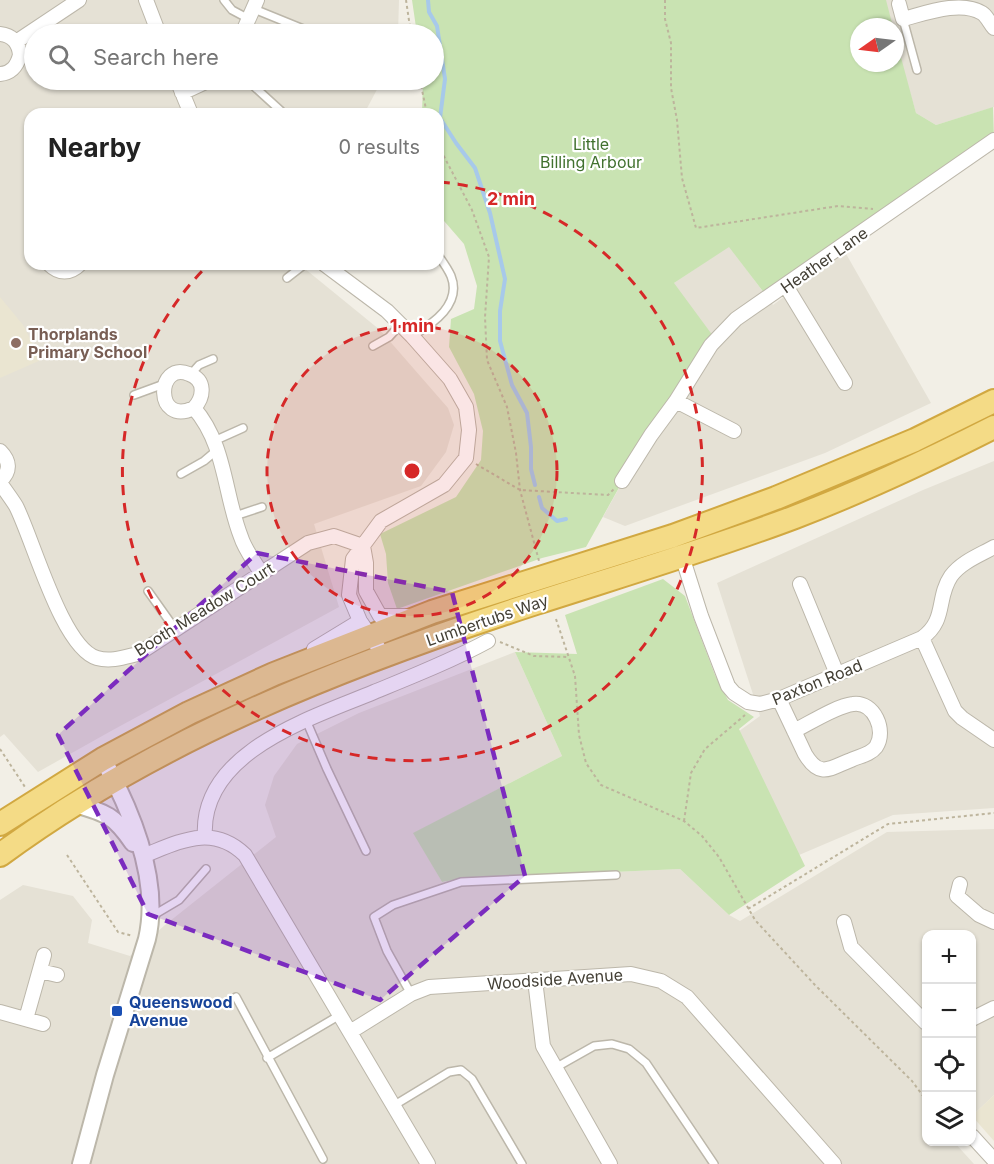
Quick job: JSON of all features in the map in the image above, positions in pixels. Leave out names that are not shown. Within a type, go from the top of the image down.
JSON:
[{"type":"highway","name":"Lumbertubs Way","points":[[0,824],[103,759],[189,713],[274,674],[365,628],[432,612],[673,536],[765,502],[915,440],[994,401]]},
{"type":"highway","name":"Lumbertubs Way","points":[[0,855],[115,780],[208,730],[283,696],[384,656],[795,517],[923,462],[994,427]]},
{"type":"street","points":[[43,24],[79,0]]},
{"type":"street","points":[[146,0],[155,24]]},
{"type":"street","points":[[899,4],[903,18]]},
{"type":"street","points":[[904,19],[949,6],[966,6],[982,12],[994,28]]},
{"type":"street","points":[[246,24],[253,9]]},
{"type":"street","points":[[0,34],[16,42],[20,55],[18,62],[10,71],[0,74]]},
{"type":"street","points":[[16,42],[24,37]]},
{"type":"street","points":[[181,90],[188,108]]},
{"type":"street","points":[[182,93],[188,90]]},
{"type":"street","name":"Heather Lane","points":[[622,481],[711,345],[736,319],[994,141]]},
{"type":"street","points":[[58,270],[65,272],[73,270]]},
{"type":"street","points":[[332,270],[387,311],[412,336],[450,378],[466,407],[469,430],[466,458],[444,485],[381,521],[353,558],[350,595],[365,628],[384,656]]},
{"type":"street","points":[[786,286],[845,383]]},
{"type":"street","points":[[177,373],[191,374],[202,388],[200,402],[194,408],[181,412],[174,410],[164,398],[164,384],[168,378],[177,373]]},
{"type":"street","points":[[676,401],[734,430]]},
{"type":"street","points":[[194,408],[203,419],[216,445],[241,538],[261,573]]},
{"type":"street","name":"Booth Meadow Court","points":[[0,451],[9,464],[0,482],[15,505],[64,621],[77,645],[96,658],[113,660],[138,654],[308,543],[334,536],[363,546]]},
{"type":"street","points":[[363,546],[366,562],[366,591],[380,616],[399,618],[432,612]]},
{"type":"street","name":"Paxton Road","points":[[682,556],[723,676],[734,693],[743,700],[754,703],[779,699],[922,638],[930,632],[939,619],[944,593],[951,577],[965,563],[994,547]]},
{"type":"street","points":[[800,584],[837,674]]},
{"type":"street","points":[[922,638],[955,711],[994,740]]},
{"type":"street","name":"Lumbertubs Way","points":[[205,837],[204,825],[208,803],[233,768],[260,744],[306,720],[454,659],[488,641]]},
{"type":"street","points":[[779,699],[794,731],[808,760],[819,769],[825,770],[868,754],[876,747],[880,734],[872,711],[862,704],[855,703],[794,731]]},
{"type":"street","points":[[81,1164],[152,917],[142,856],[127,804],[103,759]]},
{"type":"street","points":[[75,804],[106,813],[121,825],[142,856]]},
{"type":"street","points":[[142,856],[186,840],[205,837],[230,843],[245,855],[428,1164]]},
{"type":"street","points":[[960,884],[957,896],[979,915],[994,922]]},
{"type":"street","points":[[844,922],[851,947],[922,1018]]},
{"type":"street","points":[[26,1019],[44,955]]},
{"type":"street","points":[[40,971],[57,975]]},
{"type":"street","name":"Woodside Avenue","points":[[350,1032],[411,994],[429,987],[631,974],[652,977],[679,990],[687,997],[834,1164]]},
{"type":"street","points":[[535,980],[541,1038],[545,1051],[610,1164]]},
{"type":"street","points":[[976,1017],[994,1008]]},
{"type":"street","points":[[0,1012],[43,1024]]},
{"type":"street","points":[[976,1140],[994,1160]]},
{"type":"lane","points":[[224,0],[232,10],[253,9],[290,24]]},
{"type":"lane","points":[[904,23],[917,70]]},
{"type":"lane","points":[[258,90],[278,108]]},
{"type":"lane","points":[[412,336],[423,330],[449,305],[453,295],[453,282],[444,264]]},
{"type":"lane","points":[[287,278],[297,270]]},
{"type":"lane","points":[[373,346],[389,337],[400,325]]},
{"type":"lane","points":[[191,374],[199,365],[213,359]]},
{"type":"lane","points":[[134,395],[164,384]]},
{"type":"lane","points":[[181,474],[204,461],[216,445],[243,428]]},
{"type":"lane","points":[[235,516],[262,507]]},
{"type":"lane","points":[[148,591],[175,629]]},
{"type":"lane","points":[[306,720],[366,851]]},
{"type":"lane","points":[[152,917],[179,900],[206,869]]},
{"type":"lane","points":[[411,994],[387,951],[374,916],[393,905],[461,882],[616,875]]},
{"type":"lane","points":[[236,996],[267,1058],[323,1159]]},
{"type":"lane","points":[[267,1058],[340,1015]]},
{"type":"lane","points":[[555,1068],[594,1046],[612,1044],[629,1049],[646,1063],[714,1164]]},
{"type":"lane","points":[[393,1106],[449,1072],[461,1070],[472,1079],[522,1164]]},
{"type":"path","points":[[406,0],[410,24]]},
{"type":"path","points":[[665,0],[665,19],[671,43],[670,88],[677,120],[682,178],[696,228],[838,206],[893,212]]},
{"type":"path","points":[[422,90],[426,108]]},
{"type":"path","points":[[444,156],[472,210],[489,257],[485,316],[487,360],[507,407],[520,490],[539,563]]},
{"type":"path","points":[[466,458],[520,490],[608,495],[622,481]]},
{"type":"path","points":[[556,619],[575,676],[579,735],[586,763],[601,785],[684,821],[702,836],[719,857],[755,920],[815,985],[922,1094]]},
{"type":"path","points":[[488,641],[504,643],[534,656],[569,657]]},
{"type":"path","points":[[684,821],[692,773],[705,749],[727,729],[742,720],[754,703]]},
{"type":"path","points":[[0,749],[27,789]]},
{"type":"path","points":[[748,909],[888,824],[994,813]]},
{"type":"path","points":[[67,855],[118,932],[147,939]]},
{"type":"highlighted area","points":[[257,553],[452,592],[525,876],[380,1000],[148,914],[58,735]]},
{"type":"shaded area","points":[[0,0],[399,0],[398,24],[24,24],[24,90],[377,90],[367,108],[24,108],[24,270],[306,270],[380,330],[448,408],[454,425],[446,452],[421,486],[314,524],[339,607],[38,772],[4,734],[0,737]]},
{"type":"shaded area","points":[[884,0],[994,0],[994,107],[936,125],[916,113],[904,72],[904,18],[889,18]]},
{"type":"shaded area","points":[[729,246],[773,305],[845,252],[931,403],[825,453],[625,526],[603,517],[644,443],[674,283]]},
{"type":"shaded area","name":"Thorplands Primary School","points":[[0,297],[23,325],[41,360],[0,378]]},
{"type":"shaded area","points":[[994,461],[994,808],[893,815],[792,858],[735,734],[760,716],[717,583],[923,490]]},
{"type":"shaded area","points":[[515,652],[562,756],[414,833],[442,882],[459,879],[680,869],[729,915],[740,921],[887,832],[994,829],[994,1095],[976,1112],[976,930],[922,930],[922,1146],[958,1146],[974,1164],[0,1164],[0,900],[23,885],[73,896],[92,920],[88,943],[130,956],[165,925],[276,837],[265,805],[274,776],[297,744],[359,713]]},
{"type":"shaded area","points":[[994,1095],[994,1141],[976,1121],[976,1112]]},
{"type":"green space","name":"Little Billing Arbour","points":[[412,0],[886,0],[891,18],[850,18],[850,72],[904,72],[904,68],[916,113],[936,125],[993,107],[994,140],[768,298],[729,247],[674,283],[716,340],[641,448],[586,547],[542,558],[397,609],[388,583],[386,554],[380,534],[456,497],[481,460],[483,431],[474,394],[449,347],[451,319],[474,309],[477,286],[464,244],[444,221],[444,108],[422,108],[423,90],[444,90],[444,24],[416,24]]},
{"type":"green space","points":[[663,579],[685,596],[715,675],[728,700],[754,717],[739,729],[805,866],[729,915],[680,869],[459,879],[442,882],[413,833],[562,756],[515,652],[577,654],[565,615]]},
{"type":"waterway","points":[[428,0],[429,12],[436,24]]},
{"type":"waterway","points":[[444,72],[444,87]]},
{"type":"waterway","points":[[441,108],[444,90]]},
{"type":"waterway","points":[[444,124],[475,168],[490,213],[505,279],[500,311],[500,341],[512,385],[527,413],[531,469],[535,485]]},
{"type":"waterway","points":[[539,497],[542,508],[557,521],[566,519]]},
{"type":"place","name":"Thorplands Primary School","points":[[16,343]]},
{"type":"place","name":"Queenswood Avenue","points":[[117,1011]]}]
